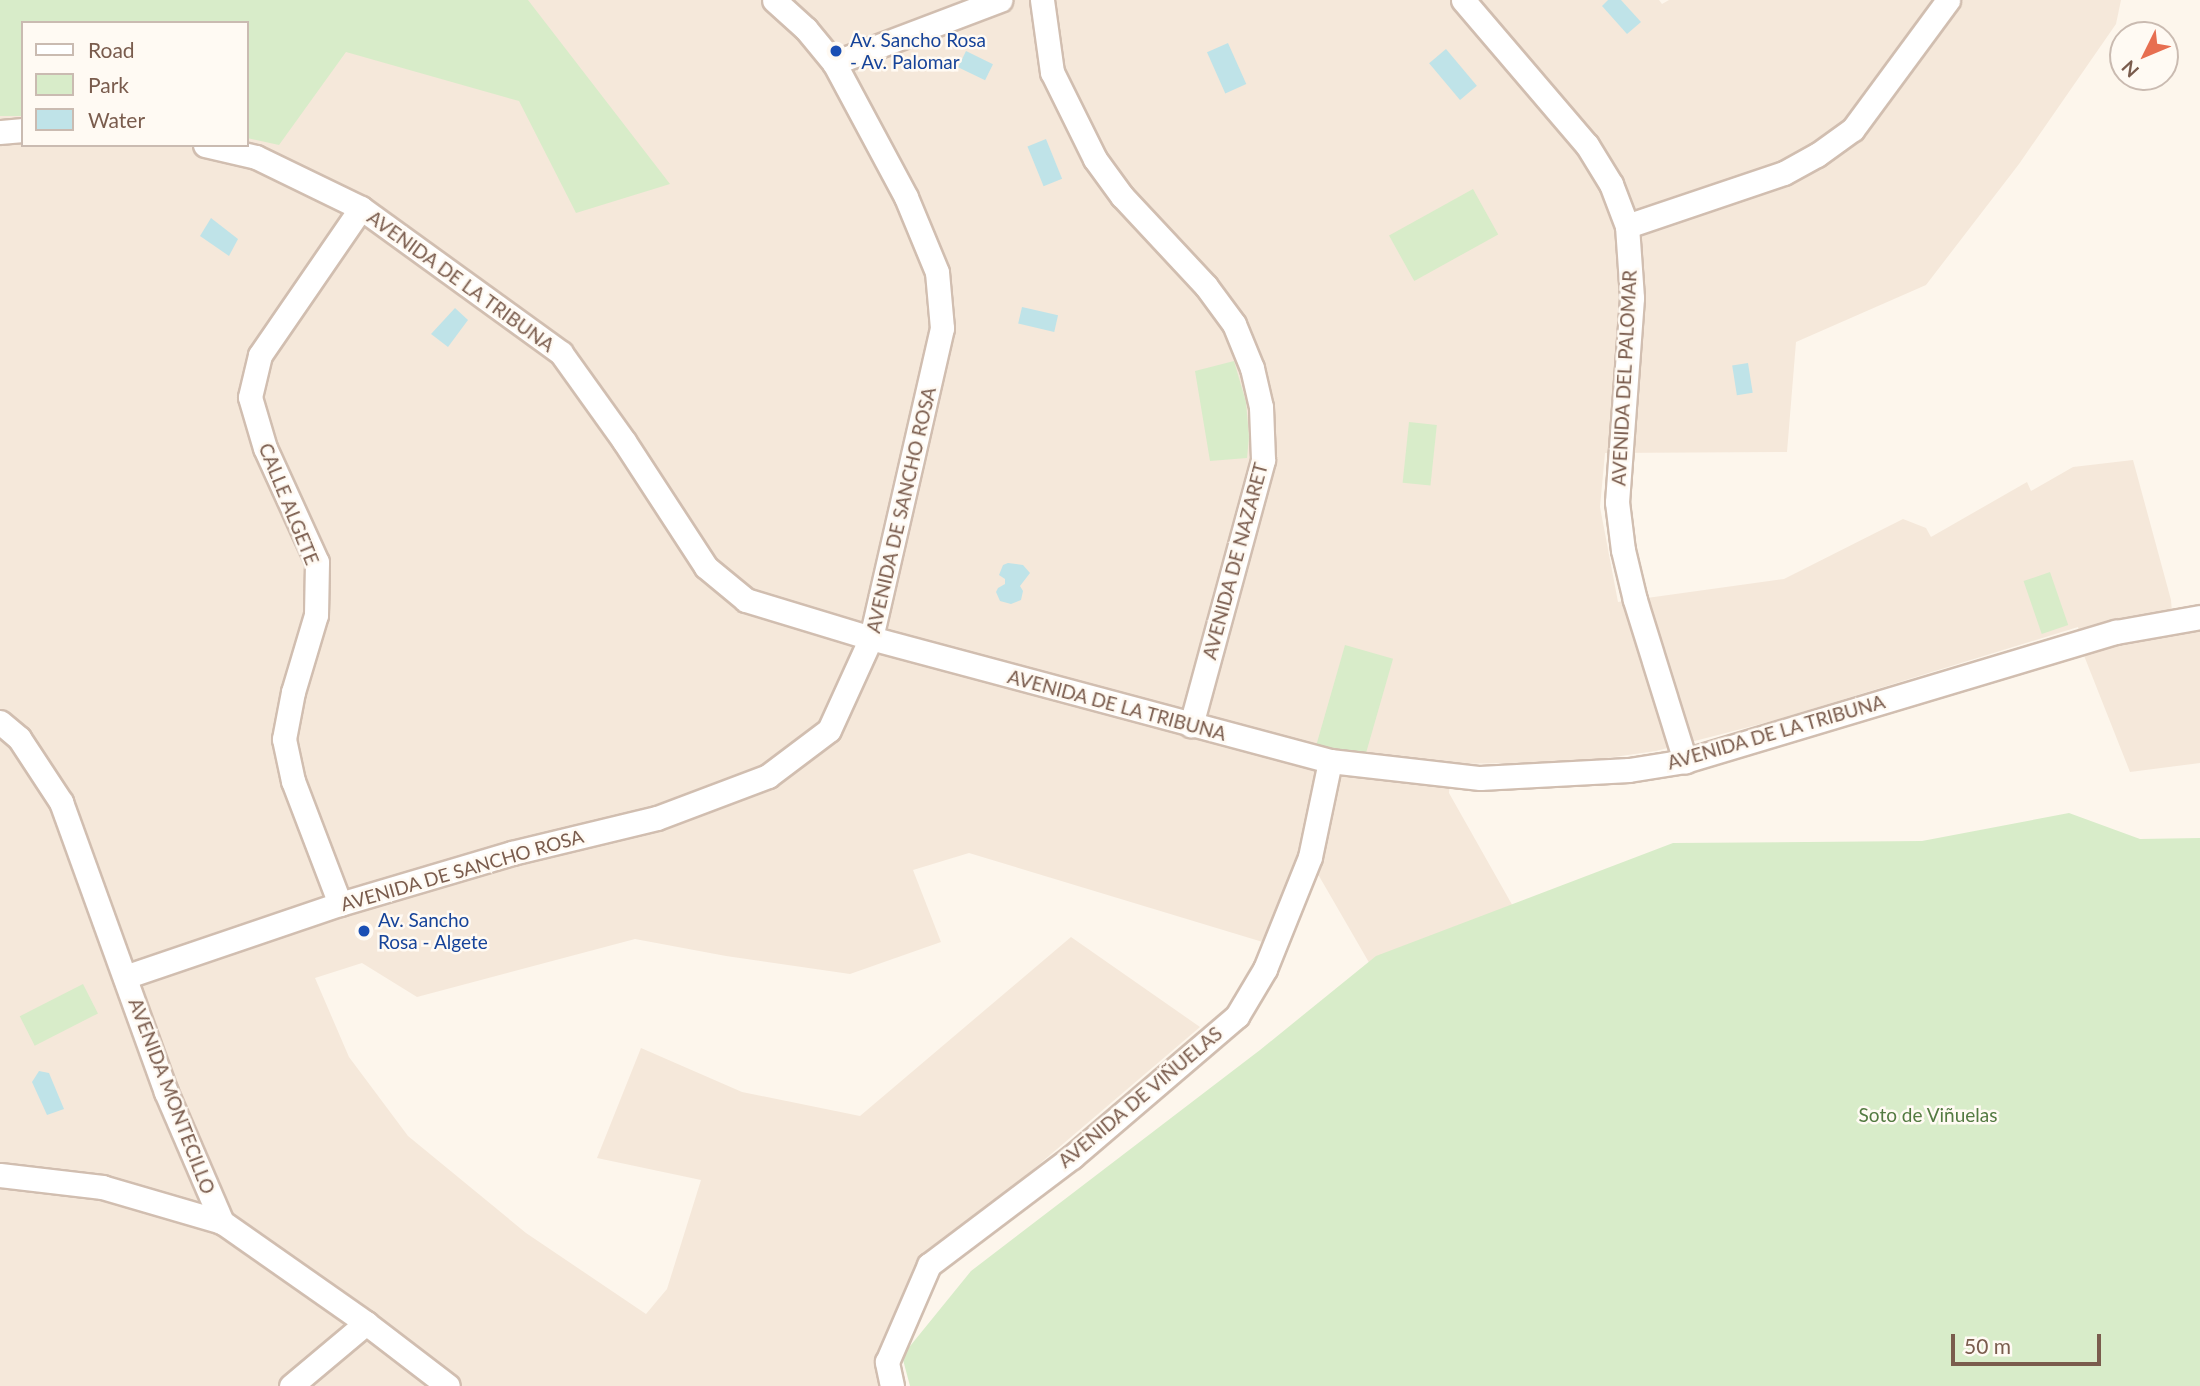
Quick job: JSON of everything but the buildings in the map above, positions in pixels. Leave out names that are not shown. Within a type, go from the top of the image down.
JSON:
[{"type":"street","name":"AVENIDA DE SANCHO ROSA","points":[[125,977],[340,904],[512,853],[657,818],[768,776],[829,730],[872,638],[942,328],[937,272],[906,197],[834,63],[806,29],[774,0]]},
{"type":"street","points":[[834,63],[1000,0]]},
{"type":"street","name":"AVENIDA DE NAZARET","points":[[1042,0],[1052,72],[1095,159],[1122,196],[1206,286],[1234,324],[1252,368],[1261,407],[1263,460],[1191,725]]},
{"type":"street","name":"AVENIDA DEL PALOMAR","points":[[1463,0],[1587,145],[1611,184],[1627,226],[1632,298],[1617,502],[1623,550],[1634,600],[1685,761]]},
{"type":"street","points":[[1627,226],[1784,173],[1817,155],[1853,129],[1948,0]]},
{"type":"street","points":[[0,132],[21,130]]},
{"type":"street","name":"AVENIDA DE LA TRIBUNA","points":[[214,147],[256,157],[361,208],[561,353],[624,441],[706,567],[746,600],[872,638],[1331,761],[1480,778],[1617,771],[1685,761],[2116,632],[2200,617]]},
{"type":"street","name":"CALLE ALGETE","points":[[340,904],[293,781],[284,739],[293,692],[316,615],[317,562],[265,449],[250,397],[260,355],[361,208]]},
{"type":"street","name":"AVENIDA MONTECILLO","points":[[0,722],[19,738],[61,802],[166,1092],[222,1222]]},
{"type":"street","name":"AVENIDA DE VIÑUELAS","points":[[892,1386],[887,1362],[929,1265],[1072,1157],[1237,1016],[1265,969],[1310,857],[1331,761]]},
{"type":"street","points":[[0,1175],[102,1187],[222,1222],[366,1323],[448,1386]]},
{"type":"street","points":[[291,1386],[366,1323]]},
{"type":"shaded area","points":[[0,0],[1659,0],[1662,4],[1669,0],[2121,0],[2117,21],[2109,21],[2109,34],[2019,164],[1926,285],[1796,342],[1787,452],[1605,453],[1600,507],[1618,602],[1784,579],[1903,519],[1926,528],[1931,537],[2027,482],[2031,491],[2073,467],[2133,460],[2171,600],[2173,624],[2200,620],[2200,763],[2130,772],[2083,653],[2078,627],[1776,720],[1656,751],[1579,762],[1451,764],[1449,793],[1519,917],[1382,985],[1319,876],[1295,871],[1266,943],[969,853],[913,870],[941,942],[850,974],[726,956],[635,939],[417,997],[362,963],[315,978],[349,1057],[408,1136],[526,1233],[646,1314],[667,1289],[701,1180],[597,1158],[641,1048],[742,1092],[860,1116],[1071,937],[1200,1027],[1009,1190],[905,1287],[881,1386],[0,1386]]},
{"type":"green space","points":[[0,0],[528,0],[670,184],[576,213],[519,101],[346,52],[279,145],[248,138],[248,21],[21,21],[21,116],[0,116]]},
{"type":"green space","points":[[1473,189],[1498,234],[1414,281],[1389,236]]},
{"type":"green space","points":[[1234,361],[1246,402],[1249,437],[1247,458],[1210,461],[1195,371]]},
{"type":"green space","points":[[1409,422],[1437,425],[1430,486],[1403,483]]},
{"type":"green space","points":[[2050,572],[2068,625],[2042,634],[2024,581]]},
{"type":"green space","points":[[1345,645],[1393,659],[1364,759],[1316,745]]},
{"type":"green space","name":"Soto de Viñuelas","points":[[2069,813],[2140,839],[2200,838],[2200,1386],[910,1386],[902,1356],[971,1271],[1260,1050],[1376,956],[1673,843],[1922,841]]},
{"type":"green space","points":[[83,984],[98,1013],[35,1046],[20,1016]]},
{"type":"water","points":[[1608,0],[1621,0],[1641,22],[1627,34],[1602,6]]},
{"type":"water","points":[[1228,43],[1246,84],[1225,93],[1207,52]]},
{"type":"water","points":[[1446,49],[1477,86],[1460,100],[1429,63]]},
{"type":"water","points":[[966,51],[993,64],[985,80],[958,67]]},
{"type":"water","points":[[1046,139],[1062,179],[1044,186],[1027,146]]},
{"type":"water","points":[[211,218],[238,239],[229,256],[200,236]]},
{"type":"water","points":[[1022,307],[1058,315],[1054,332],[1018,324]]},
{"type":"water","points":[[455,308],[468,320],[448,347],[431,334]]},
{"type":"water","points":[[1748,363],[1753,393],[1737,395],[1732,366]]},
{"type":"water","points":[[1003,565],[1023,565],[1030,573],[1020,586],[1023,591],[1021,600],[1011,604],[1000,601],[996,592],[1005,584],[1005,579],[999,575]]},
{"type":"water","points":[[39,1071],[49,1073],[64,1109],[47,1115],[32,1082]]},
{"type":"place","name":"Av. Sancho Rosa - Av. Palomar","points":[[836,51]]},
{"type":"place","name":"Av. Sancho Rosa - Algete","points":[[364,931]]}]
